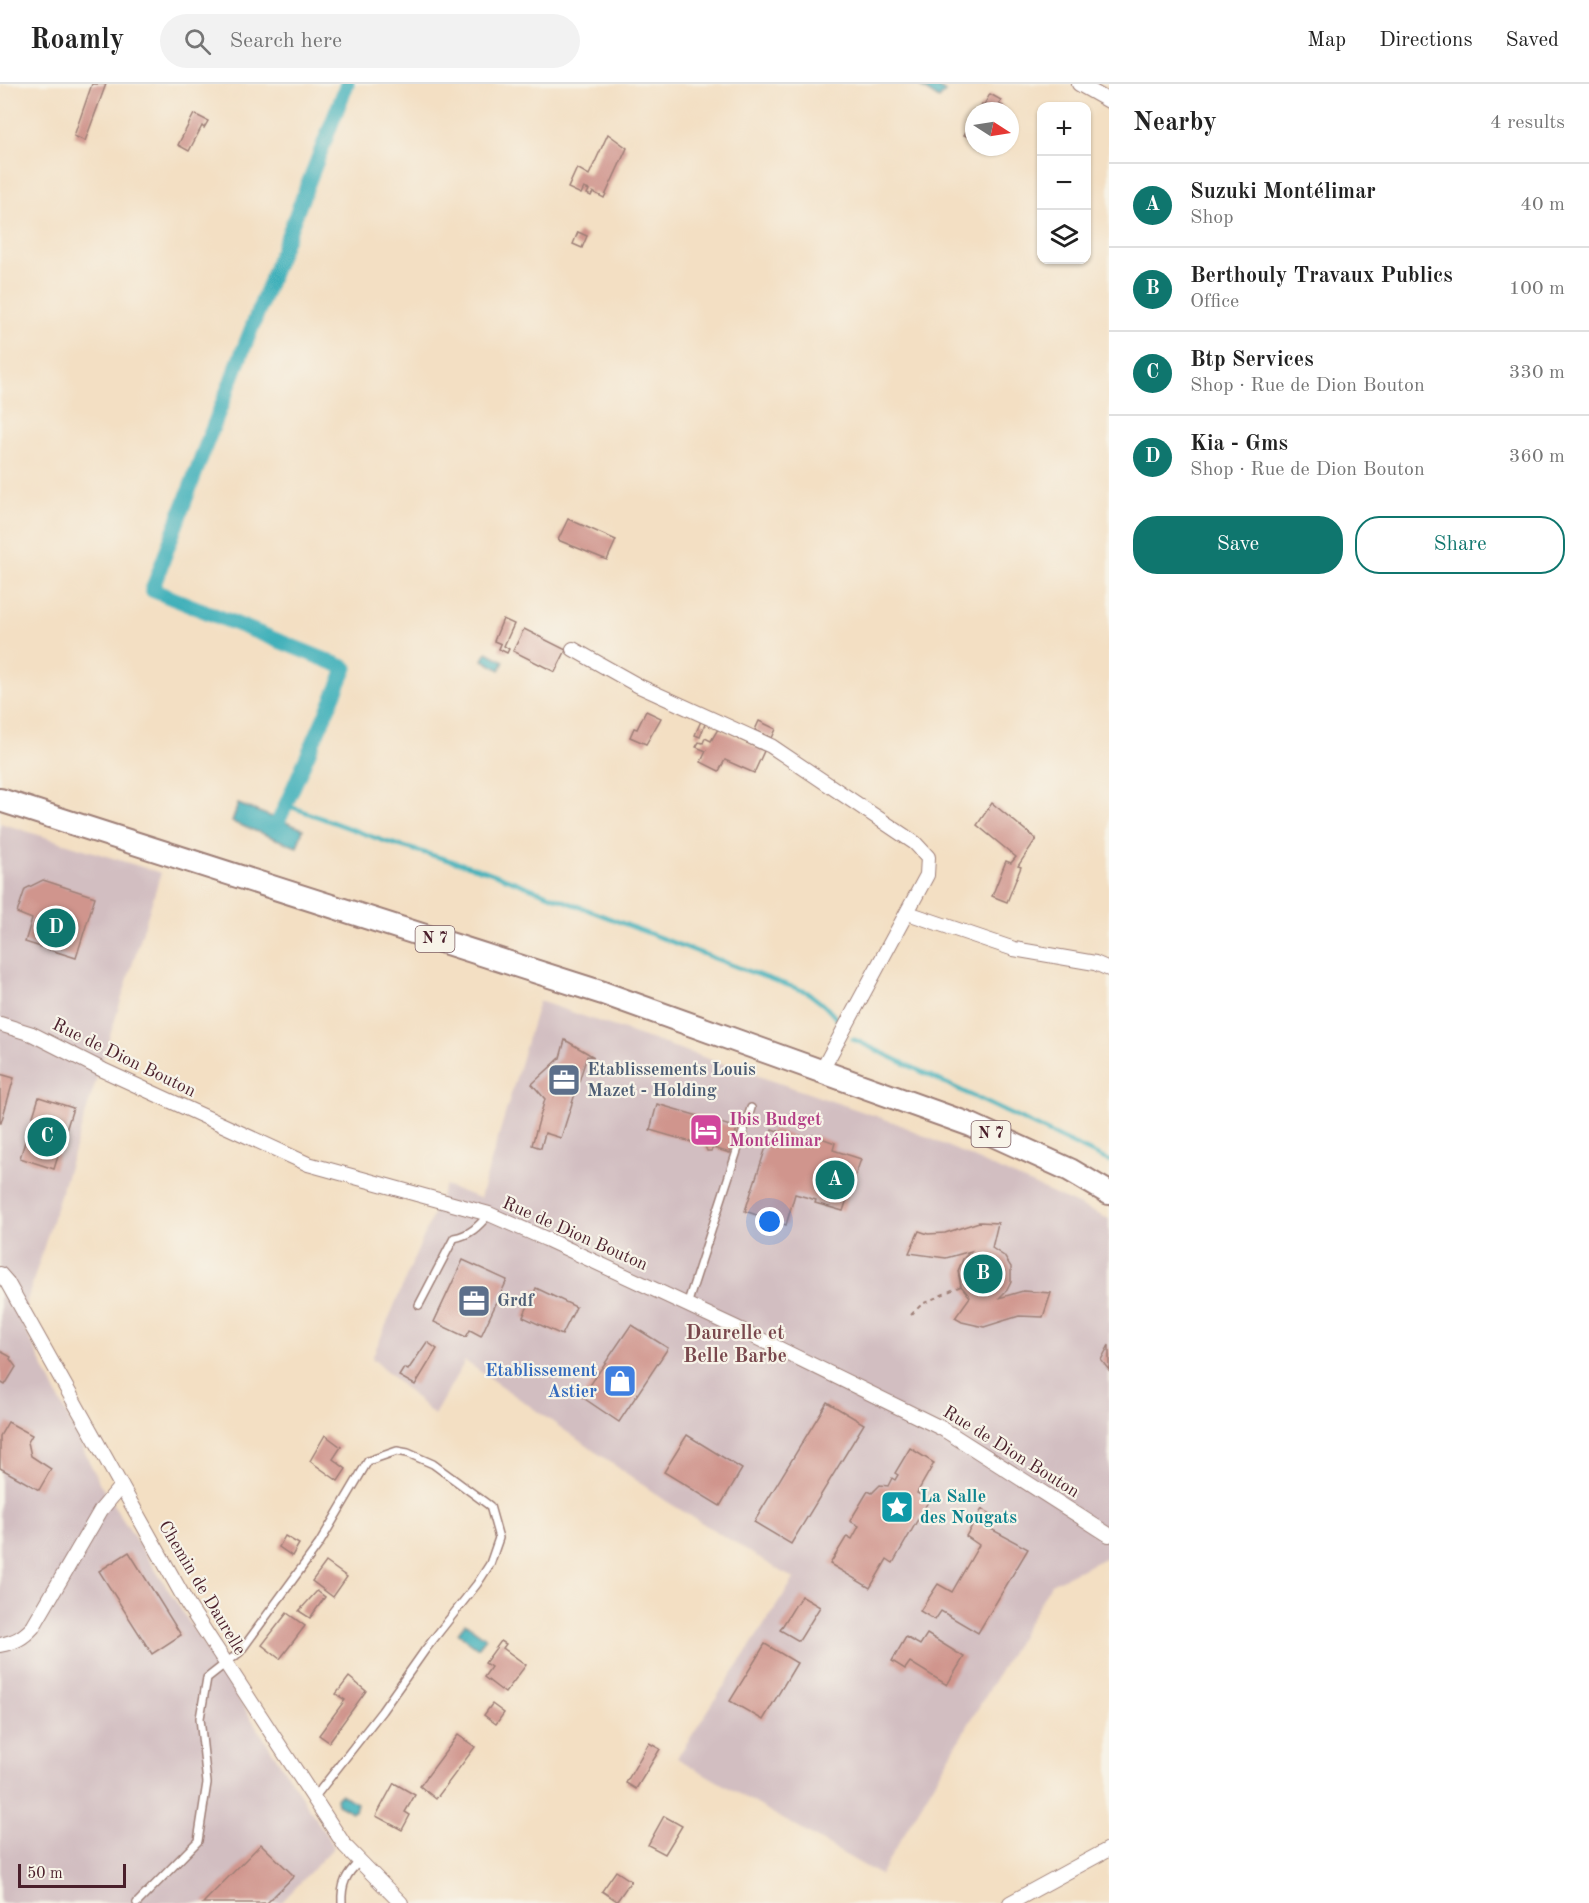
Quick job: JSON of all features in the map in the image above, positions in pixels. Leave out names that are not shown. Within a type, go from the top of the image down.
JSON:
[{"type":"main road","name":"N 7","points":[[0,800],[603,993],[971,1125],[1070,1170],[1109,1193]]},
{"type":"street","points":[[1079,84],[1109,101]]},
{"type":"street","points":[[573,649],[639,686],[771,746],[915,843],[928,857],[927,875],[821,1072]]},
{"type":"street","points":[[908,913],[1014,949],[1095,963],[1109,969]]},
{"type":"street","name":"Rue de Dion Bouton","points":[[0,1024],[33,1034],[103,1070],[309,1164],[489,1214],[546,1239],[943,1429],[1109,1535]]},
{"type":"street","name":"Chemin de Daurelle","points":[[0,1274],[7,1282],[188,1605],[345,1846],[401,1903]]},
{"type":"street","points":[[0,1645],[24,1637],[33,1627],[101,1510],[121,1486]]},
{"type":"street","points":[[1010,1903],[1109,1849]]},
{"type":"lane","points":[[687,1305],[751,1108]]},
{"type":"lane","points":[[419,1305],[453,1238],[466,1236],[478,1228],[489,1214]]},
{"type":"lane","points":[[137,1903],[198,1840],[207,1783],[201,1718],[207,1678],[240,1652],[320,1544],[368,1461],[397,1451],[408,1453],[433,1464],[490,1506],[499,1538],[490,1564],[382,1711],[314,1798]]},
{"type":"lane","points":[[342,1903],[342,1884],[349,1871],[360,1861]]},
{"type":"path","points":[[911,1315],[922,1304],[961,1286]]},
{"type":"shaded area","points":[[0,823],[161,873],[21,1320],[100,1484],[334,1847],[281,1903],[0,1903]]},
{"type":"shaded area","points":[[539,1001],[896,1123],[1109,1219],[1109,1556],[1051,1584],[880,1875],[677,1758],[794,1579],[666,1501],[465,1361],[434,1415],[372,1358],[445,1186],[480,1198]]},
{"type":"water","points":[[923,84],[934,84],[945,92],[939,99],[921,87]]},
{"type":"water","points":[[487,652],[504,661],[500,670],[483,660]]},
{"type":"water","points":[[238,804],[303,829],[297,847],[232,822]]},
{"type":"water","points":[[465,1623],[486,1638],[478,1648],[458,1633]]},
{"type":"water","points":[[341,1794],[357,1803],[355,1811],[352,1812],[337,1804],[336,1798]]},
{"type":"building","points":[[92,84],[106,84],[85,141],[74,136]]},
{"type":"building","points":[[990,94],[1001,100],[1000,102],[986,102]]},
{"type":"building","points":[[194,114],[208,121],[204,128],[202,126],[189,151],[178,145]]},
{"type":"building","points":[[608,134],[627,148],[604,198],[593,192],[591,196],[587,194],[589,190],[584,188],[581,194],[568,188],[577,168],[589,175]]},
{"type":"building","points":[[578,232],[587,236],[582,248],[573,244]]},
{"type":"building","points":[[568,519],[616,540],[607,560],[558,540]]},
{"type":"building","points":[[503,619],[514,624],[504,646],[509,649],[507,653],[499,649],[501,644],[494,641]]},
{"type":"building","points":[[524,629],[566,650],[555,672],[513,651]]},
{"type":"building","points":[[646,711],[661,718],[646,744],[630,737]]},
{"type":"building","points":[[701,721],[705,724],[700,737],[695,735]]},
{"type":"building","points":[[759,721],[776,729],[772,738],[755,730]]},
{"type":"building","points":[[718,729],[764,751],[754,773],[725,760],[719,771],[701,762],[706,751],[696,747],[699,742],[703,743],[705,738],[711,741]]},
{"type":"building","points":[[992,803],[1036,839],[1018,866],[1021,867],[1007,902],[992,896],[1006,861],[1011,863],[1016,857],[977,825]]},
{"type":"building","points":[[43,880],[95,897],[76,958],[25,942],[32,919],[17,913],[25,889]]},
{"type":"building","points":[[565,1040],[594,1057],[587,1056],[561,1138],[545,1133],[541,1148],[532,1145],[545,1099],[532,1084],[560,1058]]},
{"type":"building","points":[[0,1074],[14,1078],[1,1123],[0,1123]]},
{"type":"building","points":[[39,1097],[73,1108],[54,1169],[20,1158]]},
{"type":"building","points":[[657,1104],[712,1120],[718,1118],[720,1123],[737,1128],[730,1153],[713,1148],[707,1151],[705,1146],[650,1130]]},
{"type":"building","points":[[772,1129],[811,1142],[813,1135],[835,1143],[833,1150],[861,1159],[843,1211],[815,1203],[816,1200],[795,1194],[786,1225],[745,1211]]},
{"type":"building","points":[[979,1222],[998,1223],[992,1248],[1004,1256],[1011,1267],[1011,1282],[999,1298],[1023,1291],[1051,1293],[1043,1317],[1019,1316],[984,1327],[962,1322],[955,1318],[970,1297],[961,1286],[958,1271],[963,1259],[971,1251],[946,1258],[909,1253],[919,1231],[928,1234],[945,1233]]},
{"type":"building","points":[[463,1260],[507,1280],[481,1336],[470,1330],[466,1337],[434,1322]]},
{"type":"building","points":[[536,1288],[576,1307],[562,1335],[523,1317]]},
{"type":"building","points":[[631,1325],[668,1348],[619,1422],[582,1397]]},
{"type":"building","points":[[427,1342],[437,1349],[415,1385],[399,1376],[404,1368],[408,1370]]},
{"type":"building","points":[[1109,1345],[1109,1370],[1101,1360]]},
{"type":"building","points":[[0,1351],[11,1357],[16,1367],[5,1385],[0,1382]]},
{"type":"building","points":[[827,1402],[864,1424],[791,1544],[754,1522]]},
{"type":"building","points":[[8,1422],[32,1435],[28,1442],[31,1456],[51,1469],[39,1490],[0,1468],[0,1436]]},
{"type":"building","points":[[325,1435],[341,1447],[333,1459],[346,1469],[338,1481],[310,1461]]},
{"type":"building","points":[[687,1435],[742,1469],[720,1506],[664,1472]]},
{"type":"building","points":[[910,1448],[934,1463],[917,1493],[929,1500],[893,1563],[887,1559],[870,1588],[830,1564],[847,1536],[852,1539],[859,1526],[850,1521],[868,1491],[872,1493],[880,1485],[888,1486],[892,1478],[895,1480],[898,1475],[895,1473]]},
{"type":"building","points":[[982,1509],[996,1517],[989,1528],[1028,1549],[978,1633],[941,1611],[935,1620],[920,1611],[938,1584],[952,1592],[979,1545],[966,1536]]},
{"type":"building","points":[[285,1536],[299,1544],[292,1556],[279,1547]]},
{"type":"building","points":[[129,1552],[181,1635],[152,1654],[99,1571]]},
{"type":"building","points":[[326,1562],[347,1577],[333,1597],[312,1581]]},
{"type":"building","points":[[317,1591],[325,1597],[310,1618],[299,1611]]},
{"type":"building","points":[[801,1596],[820,1607],[799,1641],[780,1630]]},
{"type":"building","points":[[287,1613],[305,1626],[280,1659],[262,1645]]},
{"type":"building","points":[[927,1634],[964,1657],[947,1685],[910,1662],[905,1669],[892,1661],[906,1637],[920,1645]]},
{"type":"building","points":[[501,1641],[506,1644],[503,1648],[526,1665],[505,1693],[484,1677],[491,1667],[485,1663]]},
{"type":"building","points":[[765,1644],[797,1663],[763,1720],[730,1701]]},
{"type":"building","points":[[349,1677],[366,1691],[329,1742],[319,1735],[345,1700],[336,1694]]},
{"type":"building","points":[[492,1704],[504,1713],[496,1724],[484,1715]]},
{"type":"building","points":[[458,1735],[475,1747],[436,1799],[420,1786]]},
{"type":"building","points":[[649,1743],[660,1749],[636,1789],[626,1783]]},
{"type":"building","points":[[394,1783],[415,1795],[405,1812],[410,1815],[402,1830],[376,1816]]},
{"type":"building","points":[[664,1816],[682,1826],[665,1854],[648,1845]]},
{"type":"building","points":[[261,1844],[294,1876],[267,1903],[203,1903]]},
{"type":"building","points":[[616,1871],[631,1881],[617,1901],[602,1891]]},
{"type":"waterway","points":[[279,820],[346,668],[152,590],[204,450],[347,84]]},
{"type":"waterway","points":[[286,805],[384,841],[486,871],[807,992],[836,1018]]},
{"type":"waterway","points":[[853,1039],[1109,1161]]},
{"type":"place","name":"Kia - Gms","points":[[56,928]]},
{"type":"place","name":"Etablissements Louis Mazet - Holding","points":[[564,1080]]},
{"type":"place","name":"Ibis Budget Montélimar","points":[[706,1130]]},
{"type":"place","name":"Btp Services","points":[[47,1137]]},
{"type":"place","name":"Suzuki Montélimar","points":[[835,1180]]},
{"type":"place","name":"Berthouly Travaux Publics","points":[[983,1274]]},
{"type":"place","name":"Grdf","points":[[474,1301]]},
{"type":"place","name":"Etablissement Astier","points":[[620,1381]]},
{"type":"place","name":"La Salle des Nougats","points":[[897,1507]]},
{"type":"district","name":"Daurelle et Belle Barbe","points":[[735,1346]]}]
